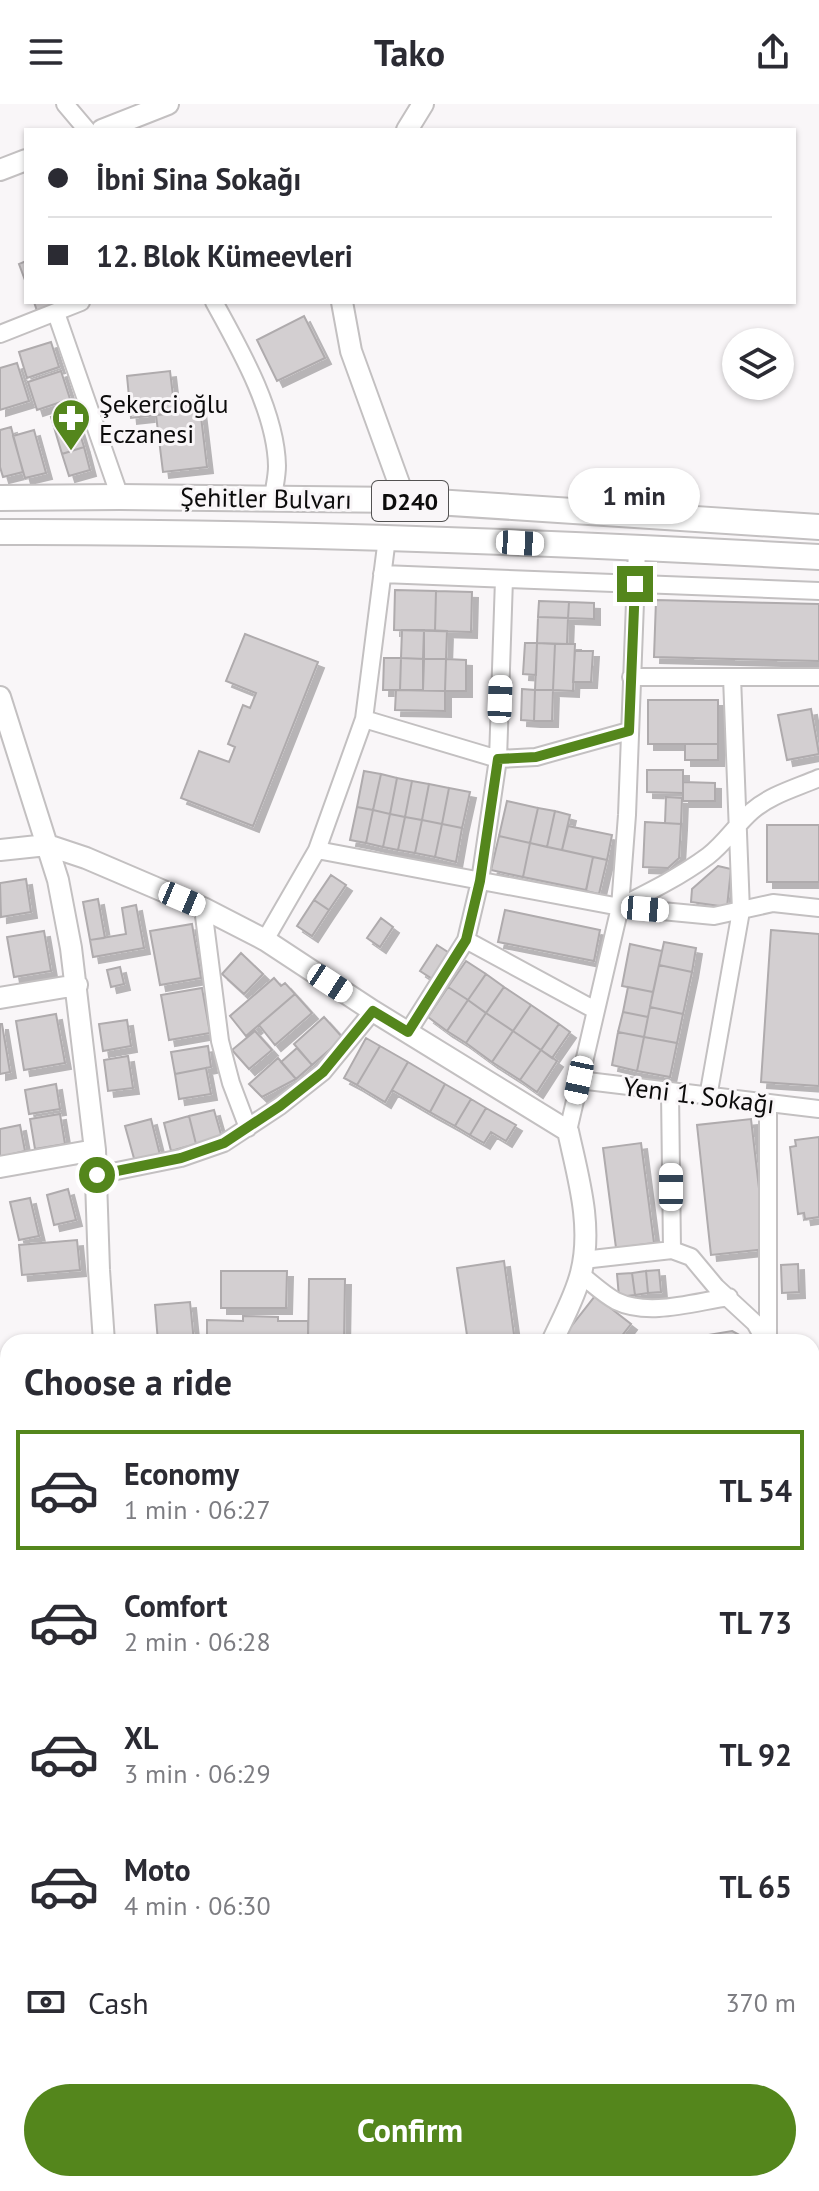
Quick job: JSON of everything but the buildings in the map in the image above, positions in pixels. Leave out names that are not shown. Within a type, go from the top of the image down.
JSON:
[{"type":"main road","name":"Şehitler Bulvarı","points":[[0,498],[405,500],[819,527]]},
{"type":"main road","name":"Şehitler Bulvarı","points":[[0,532],[387,538],[819,557]]},
{"type":"street","points":[[65,104],[85,128]]},
{"type":"street","points":[[107,128],[168,104]]},
{"type":"street","points":[[408,128],[423,104]]},
{"type":"street","points":[[0,170],[24,161]]},
{"type":"street","points":[[0,334],[76,304]]},
{"type":"street","points":[[215,304],[268,415],[277,469],[273,498]]},
{"type":"street","points":[[342,304],[351,351],[405,500]]},
{"type":"street","points":[[56,313],[120,497]]},
{"type":"street","points":[[265,940],[317,850],[364,719],[387,538]]},
{"type":"street","points":[[555,1334],[582,1267],[585,1218],[568,1131],[620,907],[627,815],[637,549]]},
{"type":"street","points":[[382,574],[819,591]]},
{"type":"street","points":[[408,1032],[466,940],[480,881],[498,759],[504,579]]},
{"type":"street","points":[[631,677],[819,677]]},
{"type":"street","points":[[708,1097],[741,911],[732,677]]},
{"type":"street","points":[[0,697],[6,735],[58,880],[77,985],[97,1175],[103,1334]]},
{"type":"street","points":[[364,719],[498,759],[536,757],[629,731]]},
{"type":"street","points":[[620,907],[693,867],[725,842],[749,814],[768,799],[819,778]]},
{"type":"street","points":[[0,850],[47,845],[86,858],[203,908],[265,940],[373,1011],[568,1131]]},
{"type":"street","points":[[317,850],[620,907],[714,916],[773,903],[819,908]]},
{"type":"street","points":[[203,908],[220,1041],[248,1128]]},
{"type":"street","points":[[466,940],[595,1010]]},
{"type":"street","points":[[0,998],[77,985]]},
{"type":"street","points":[[97,1175],[204,1152],[248,1128],[323,1072],[373,1011]]},
{"type":"street","name":"Yeni 1. Sokağı","points":[[579,1080],[819,1109]]},
{"type":"street","points":[[670,1092],[672,1250]]},
{"type":"street","points":[[767,1334],[768,1103]]},
{"type":"street","points":[[0,1167],[95,1150]]},
{"type":"street","points":[[582,1267],[672,1250],[691,1257],[762,1334]]},
{"type":"street","points":[[582,1267],[614,1300],[627,1305],[665,1307],[729,1297]]},
{"type":"place","name":"Şekercioğlu Eczanesi","points":[[71,452]]},
{"type":"route","points":[[97,1175],[181,1158],[224,1143],[280,1106],[323,1072],[373,1011],[408,1032],[466,940],[480,881],[498,759],[536,757],[629,731],[635,584]]}]
